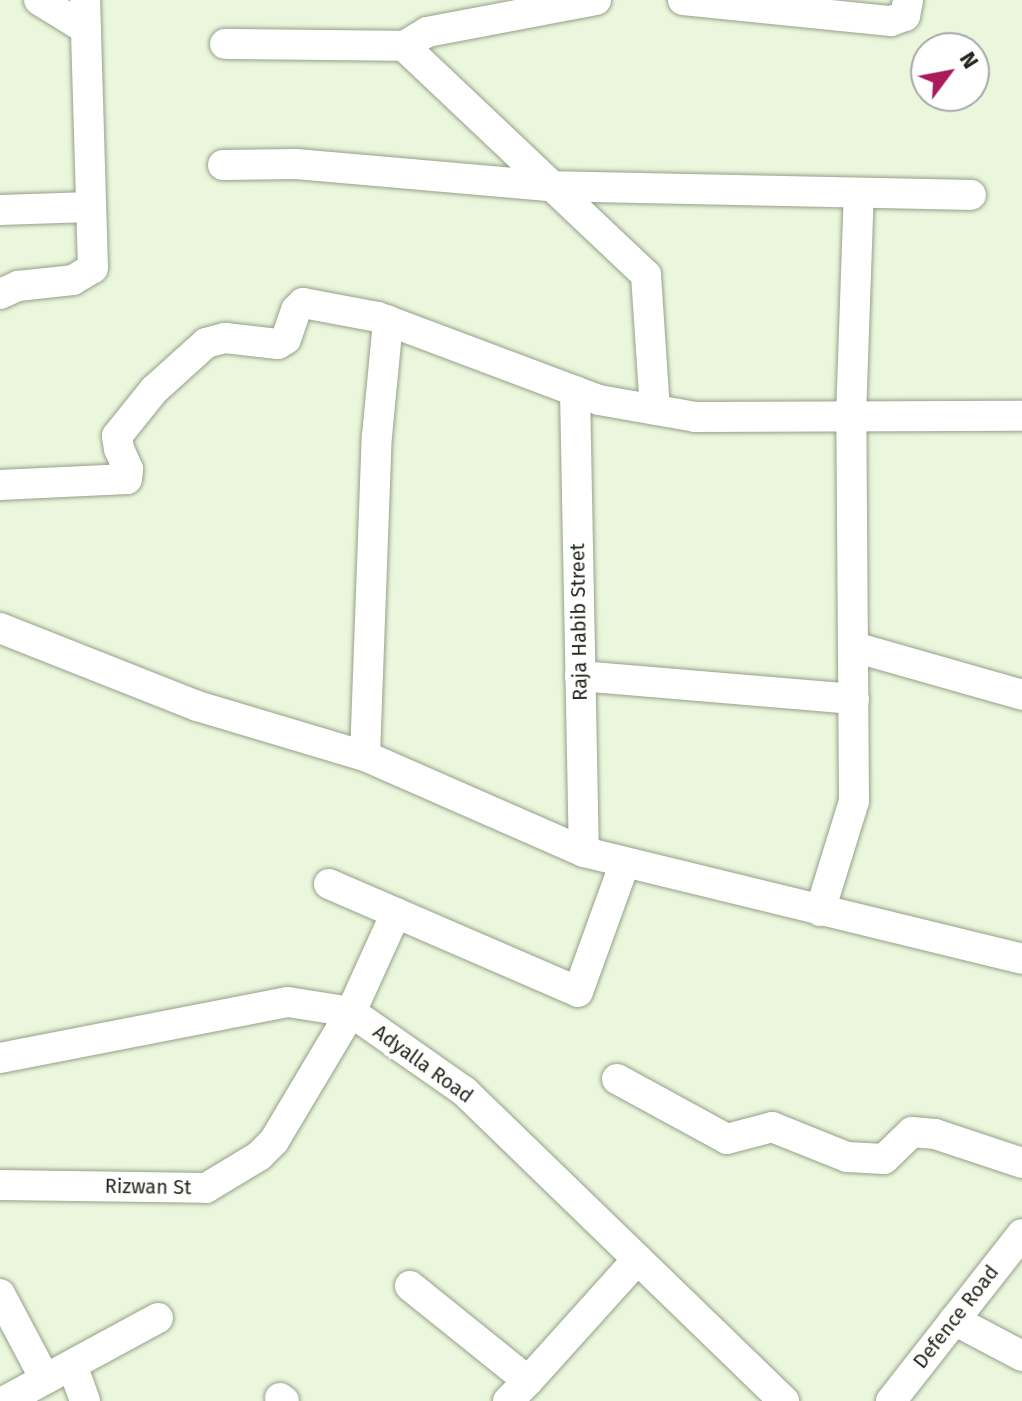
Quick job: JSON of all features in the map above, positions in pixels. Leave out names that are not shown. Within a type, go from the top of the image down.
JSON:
[{"type":"street","points":[[0,294],[18,286],[73,280],[93,268],[86,15],[39,0]]},
{"type":"street","points":[[225,44],[404,46],[427,32],[596,0]]},
{"type":"street","points":[[683,0],[891,21],[905,16],[908,0]]},
{"type":"street","points":[[404,46],[548,186],[646,275],[655,410]]},
{"type":"street","points":[[223,165],[296,164],[548,186],[971,195]]},
{"type":"street","points":[[820,911],[854,801],[851,417],[859,193]]},
{"type":"street","points":[[0,210],[91,207]]},
{"type":"street","points":[[0,485],[127,479],[128,469],[117,436],[154,390],[206,343],[225,338],[278,344],[286,339],[296,310],[303,303],[388,321],[599,400],[695,417],[1022,416]]},
{"type":"street","points":[[365,756],[377,436],[388,321]]},
{"type":"street","name":"Raja Habib Street","points":[[575,391],[584,852]]},
{"type":"street","points":[[0,628],[197,706],[365,756],[584,852],[1022,959]]},
{"type":"street","points":[[854,647],[1022,695]]},
{"type":"street","points":[[580,676],[854,699]]},
{"type":"street","points":[[329,884],[578,992],[625,862]]},
{"type":"street","name":"Rizwan St","points":[[0,1185],[206,1188],[259,1156],[274,1141],[351,1012],[396,913]]},
{"type":"street","name":"Adyalla Road","points":[[0,1058],[288,1002],[351,1012],[464,1091],[784,1401]]},
{"type":"street","points":[[617,1079],[727,1139],[772,1127],[847,1157],[884,1159],[912,1132],[935,1134],[1022,1163]]},
{"type":"street","name":"Defence Road","points":[[891,1401],[1022,1234]]},
{"type":"street","points":[[410,1286],[518,1391],[638,1259]]},
{"type":"street","points":[[0,1294],[45,1379]]},
{"type":"street","points":[[5,1401],[158,1318]]},
{"type":"street","points":[[954,1320],[1022,1356]]},
{"type":"street","points":[[72,1365],[85,1401]]}]
